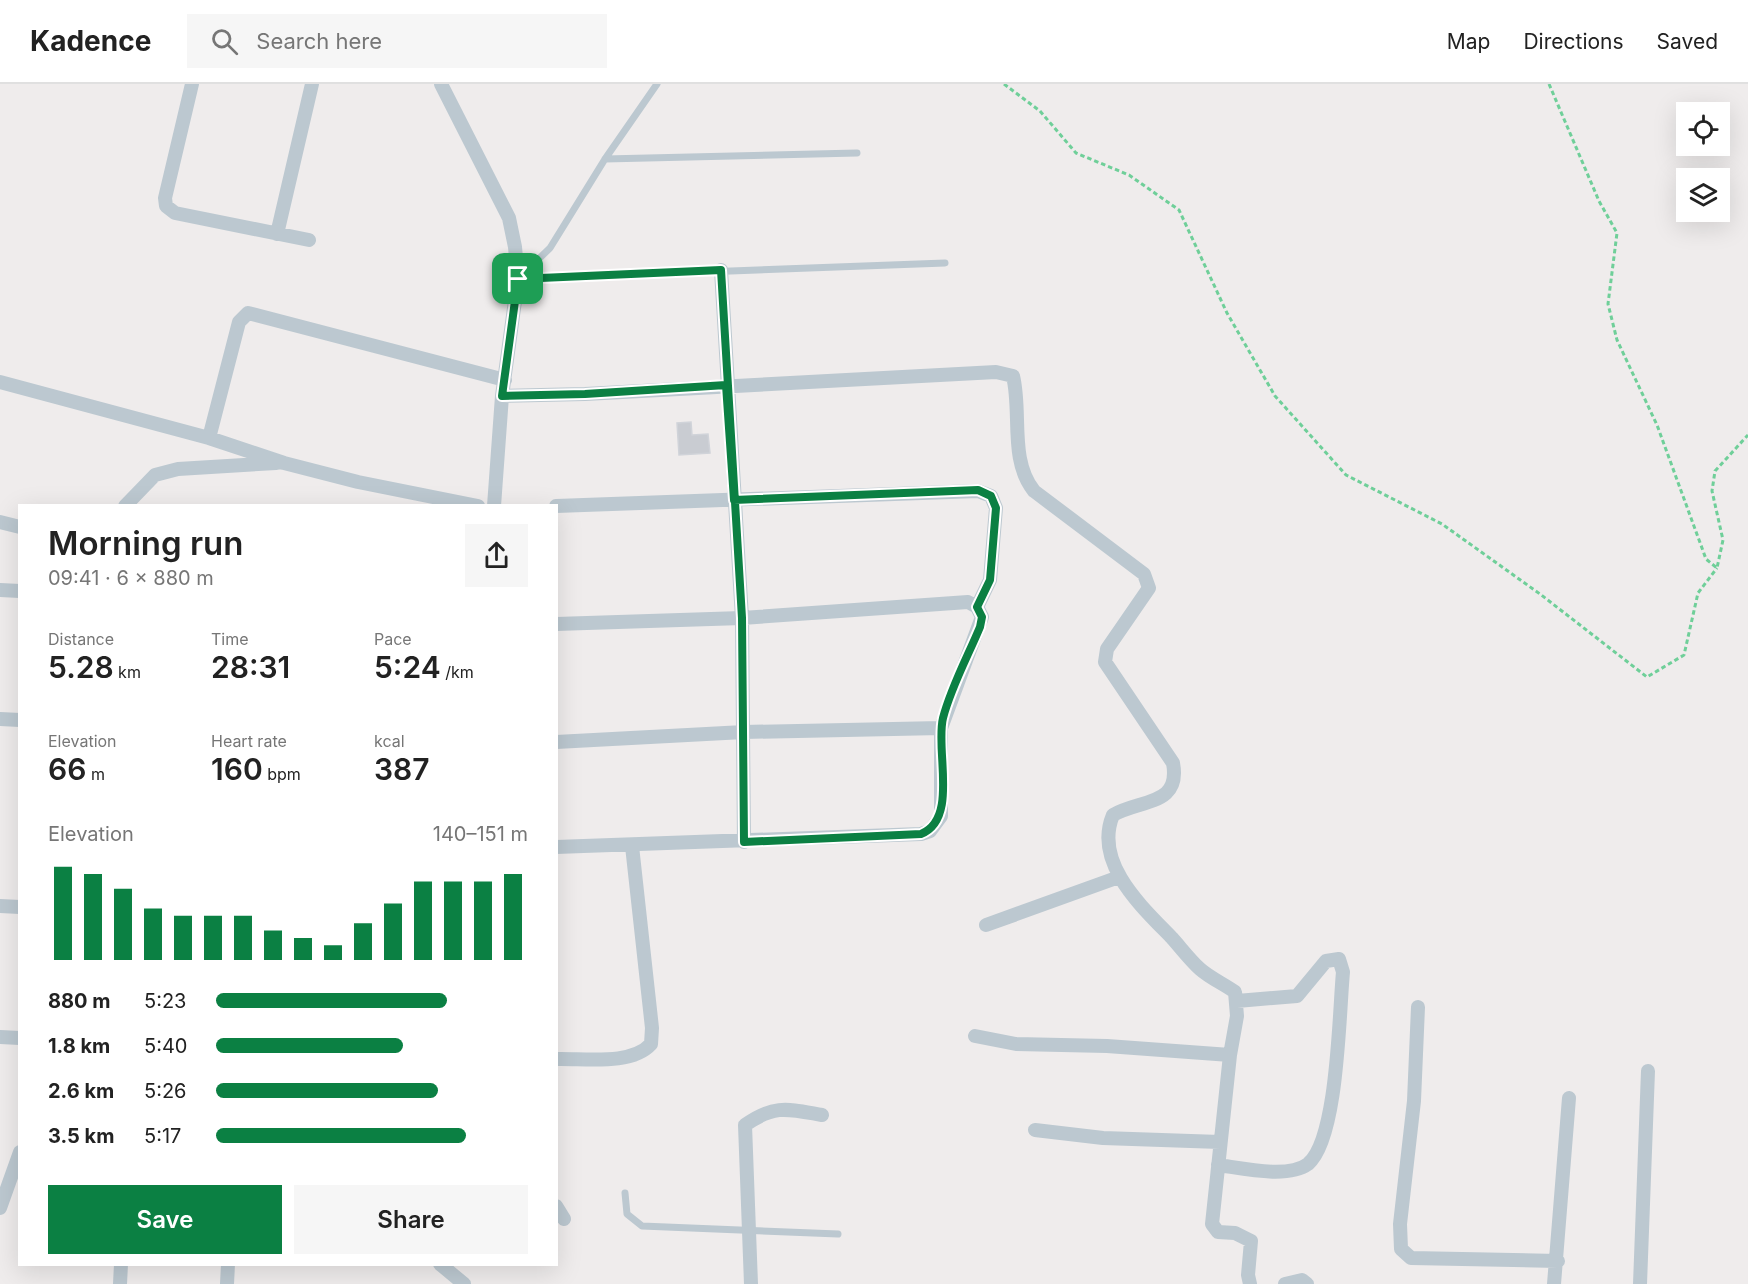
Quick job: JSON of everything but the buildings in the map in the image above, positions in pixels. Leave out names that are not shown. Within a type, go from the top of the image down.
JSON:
[{"type":"street","points":[[192,84],[165,198],[166,206],[175,213],[309,240]]},
{"type":"street","points":[[277,234],[312,84]]},
{"type":"street","points":[[441,84],[509,218],[518,279],[502,396],[494,504]]},
{"type":"street","points":[[721,270],[726,385],[742,618],[744,842]]},
{"type":"street","points":[[209,438],[239,322],[248,313],[504,380]]},
{"type":"street","points":[[502,396],[585,394],[996,372],[1013,376],[1018,396],[1018,442],[1023,477],[1034,491],[1144,574],[1149,588],[1107,649],[1105,662],[1173,763],[1176,780],[1170,792],[1162,797],[1128,806],[1113,815],[1108,834],[1110,850],[1119,877],[1138,904],[1201,970],[1235,992],[1238,1001],[1212,1224],[1218,1232],[1247,1237],[1251,1241],[1248,1275],[1250,1284]]},
{"type":"street","points":[[0,382],[209,438],[284,463],[358,482],[468,504]]},
{"type":"street","points":[[127,504],[155,475],[178,469],[284,463]]},
{"type":"street","points":[[558,506],[978,490],[991,496],[996,508],[990,580],[977,607]]},
{"type":"street","points":[[0,522],[18,526]]},
{"type":"street","points":[[0,590],[18,591]]},
{"type":"street","points":[[558,624],[742,618],[968,602],[977,607],[982,617],[941,728],[940,816],[930,831],[921,834],[744,842],[558,847]]},
{"type":"street","points":[[0,719],[18,720]]},
{"type":"street","points":[[558,742],[744,732],[941,728]]},
{"type":"street","points":[[558,1059],[623,1057],[642,1052],[651,1044],[652,1028],[632,846]]},
{"type":"street","points":[[986,925],[1119,877]]},
{"type":"street","points":[[0,906],[18,907]]},
{"type":"street","points":[[1218,1165],[1264,1171],[1290,1171],[1307,1164],[1319,1149],[1330,1119],[1342,972],[1339,959],[1326,961],[1297,996],[1238,1001]]},
{"type":"street","points":[[1418,1007],[1414,1101],[1400,1224],[1401,1249],[1411,1258],[1558,1261]]},
{"type":"street","points":[[975,1036],[1016,1044],[1107,1046],[1230,1055]]},
{"type":"street","points":[[0,1037],[18,1038]]},
{"type":"street","points":[[1640,1284],[1648,1071]]},
{"type":"street","points":[[1554,1284],[1558,1261],[1569,1098]]},
{"type":"street","points":[[751,1284],[747,1229],[745,1125],[762,1113],[783,1108],[822,1115]]},
{"type":"street","points":[[1035,1130],[1103,1138],[1220,1142]]},
{"type":"street","points":[[0,1208],[18,1158]]},
{"type":"street","points":[[120,1284],[121,1266]]},
{"type":"street","points":[[227,1284],[228,1266]]},
{"type":"street","points":[[442,1266],[464,1284]]},
{"type":"street","points":[[1285,1284],[1302,1280],[1307,1284]]},
{"type":"lane","points":[[518,279],[550,248],[604,159],[657,84]]},
{"type":"lane","points":[[604,159],[857,153]]},
{"type":"lane","points":[[518,279],[945,263]]},
{"type":"lane","points":[[625,1193],[627,1214],[642,1226],[838,1234]]},
{"type":"path","points":[[1004,84],[1040,111],[1076,153],[1129,175],[1179,210],[1227,313],[1275,396],[1346,475],[1442,524],[1540,594],[1647,677],[1684,655],[1698,593],[1718,568],[1723,540],[1712,491],[1715,471],[1748,435]]},
{"type":"path","points":[[1549,84],[1599,201],[1617,233],[1608,304],[1617,340],[1657,425],[1707,559],[1718,568]]},
{"type":"route","points":[[518,279],[502,396],[585,394],[726,385],[734,500],[978,490],[991,496],[996,508],[990,580],[977,607],[982,617],[980,627],[941,728],[943,765],[940,816],[930,831],[921,834],[744,842],[742,618],[726,385],[721,270],[518,279]]}]
